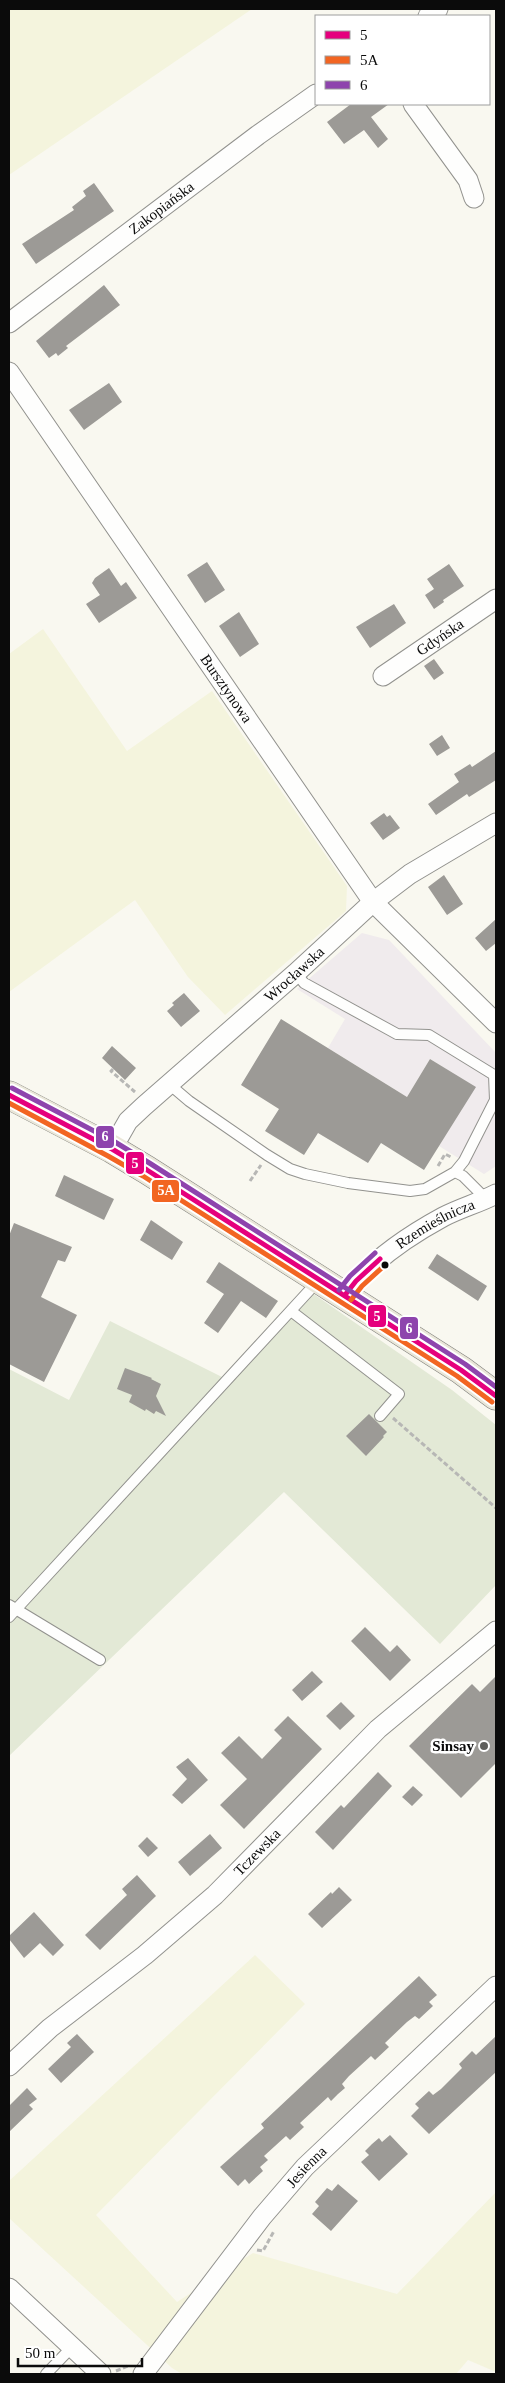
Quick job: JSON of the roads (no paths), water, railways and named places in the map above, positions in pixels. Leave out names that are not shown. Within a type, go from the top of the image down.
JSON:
[{"type":"main road","points":[[9,1095],[112,1148],[462,1370],[496,1396]]},
{"type":"street","name":"Zakopiańska","points":[[9,323],[258,135],[315,95]]},
{"type":"street","points":[[414,105],[468,180],[474,198]]},
{"type":"street","name":"Bursztynowa","points":[[9,372],[81,474],[373,902],[496,1023]]},
{"type":"street","name":"Gdyńska","points":[[383,676],[496,599]]},
{"type":"street","name":"Wrocławska","points":[[112,1148],[128,1121],[296,973],[373,902],[410,874],[496,823]]},
{"type":"street","name":"Rzemieślnicza","points":[[345,1295],[356,1281],[380,1259],[444,1216],[493,1201]]},
{"type":"street","name":"Tczewska","points":[[9,2066],[50,2028],[145,1955],[216,1895],[378,1729],[496,1631]]},
{"type":"street","name":"Jesienna","points":[[143,2374],[262,2217],[305,2167],[496,1986]]},
{"type":"street","points":[[9,2288],[101,2374]]},
{"type":"lane","points":[[170,1084],[197,1107],[267,1155],[290,1169],[305,1174],[395,1190],[425,1189],[455,1172],[460,1163],[464,1161],[496,1100],[494,1075],[429,1036],[397,1034],[304,982],[296,973]]},
{"type":"lane","points":[[455,1172],[463,1176],[493,1201]]},
{"type":"lane","points":[[100,1660],[11,1610],[320,1280]]},
{"type":"lane","points":[[291,1311],[399,1394],[382,1413]]},
{"type":"lane","points":[[46,2374],[72,2347]]},
{"type":"place","name":"Sinsay","points":[[484,1746]]}]
